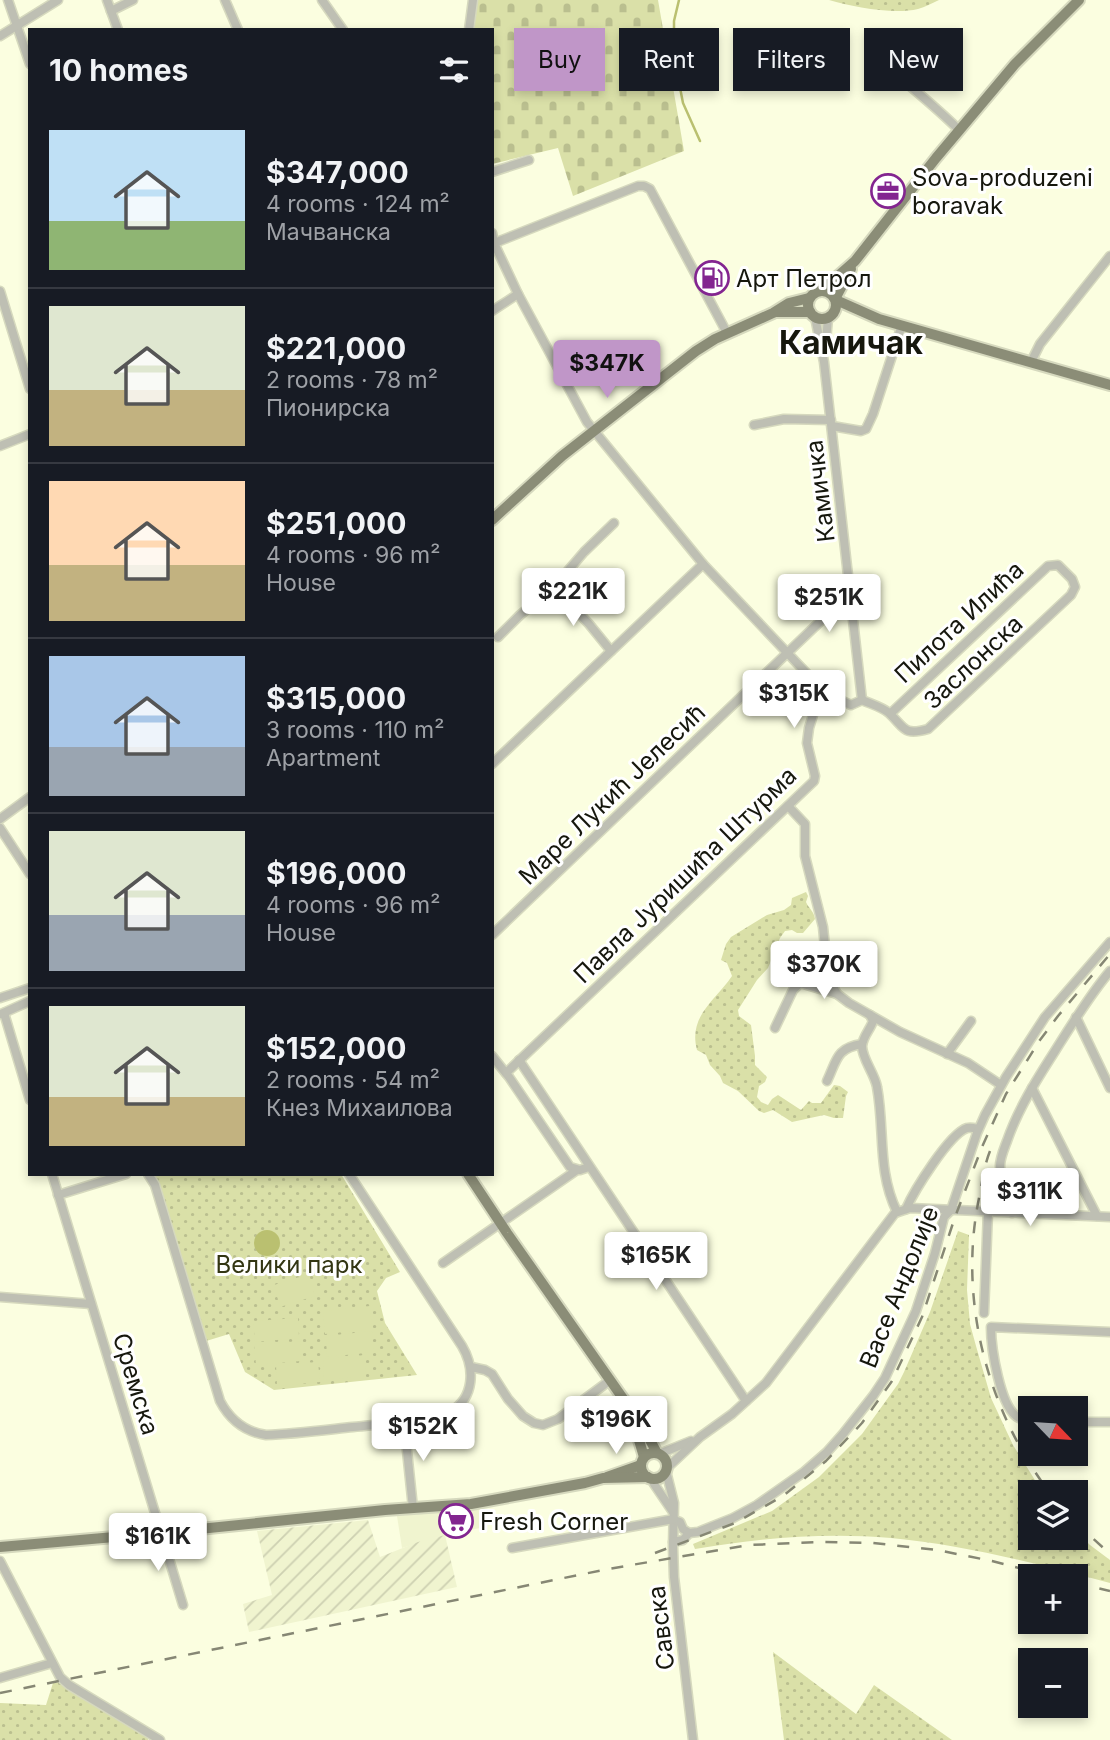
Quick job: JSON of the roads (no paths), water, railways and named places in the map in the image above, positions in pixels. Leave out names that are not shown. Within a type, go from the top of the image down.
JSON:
[{"type":"main road","points":[[494,518],[594,430],[696,351],[789,303],[809,298],[855,261],[958,130],[1015,64],[1079,0]]},
{"type":"main road","points":[[831,316],[836,308],[836,299],[855,261]]},
{"type":"main road","points":[[822,290],[880,319],[1110,385]]},
{"type":"main road","points":[[809,298],[808,305],[812,315]]},
{"type":"main road","points":[[773,313],[812,315],[822,319],[831,316],[880,319]]},
{"type":"main road","points":[[469,1176],[643,1427],[658,1453],[666,1460],[666,1469],[660,1477],[603,1478]]},
{"type":"main road","points":[[626,1405],[636,1429],[643,1461],[642,1472],[650,1478]]},
{"type":"main road","points":[[0,1547],[471,1503],[585,1483],[643,1461],[649,1454],[658,1453]]},
{"type":"street","points":[[8,0],[28,58]]},
{"type":"street","points":[[0,36],[58,0]]},
{"type":"street","points":[[107,0],[117,28]]},
{"type":"street","points":[[111,10],[132,0]]},
{"type":"street","points":[[225,0],[238,28]]},
{"type":"street","points":[[322,0],[341,28]]},
{"type":"street","points":[[469,28],[473,0]]},
{"type":"street","points":[[916,91],[958,130]]},
{"type":"street","points":[[494,171],[529,160]]},
{"type":"street","points":[[494,243],[638,186],[644,186],[650,189],[727,333]]},
{"type":"street","points":[[494,245],[587,422],[703,564],[813,680],[820,692]]},
{"type":"street","points":[[1031,362],[1040,344],[1110,256]]},
{"type":"street","points":[[0,291],[28,382]]},
{"type":"street","points":[[494,310],[518,294]]},
{"type":"street","name":"Камичка","points":[[812,315],[824,362],[832,423],[862,700]]},
{"type":"street","name":"Камичка","points":[[824,362],[831,316]]},
{"type":"street","points":[[754,425],[784,419],[832,423],[861,431],[866,429],[902,325]]},
{"type":"street","points":[[0,446],[28,435]]},
{"type":"street","points":[[498,637],[554,587],[614,523]]},
{"type":"street","points":[[494,762],[703,564]]},
{"type":"street","name":"Пилота Илића","points":[[890,714],[1039,573],[1048,566],[1058,565]]},
{"type":"street","name":"Заслонска","points":[[820,692],[851,705],[862,700],[885,710],[898,725],[913,733],[928,729],[1071,595],[1075,583],[1058,565]]},
{"type":"street","points":[[554,587],[611,651]]},
{"type":"street","name":"Маре Лукић Јелесић","points":[[494,933],[850,593]]},
{"type":"street","name":"Павла Јуришића Штурма","points":[[506,1073],[814,781],[807,743],[820,692]]},
{"type":"street","points":[[0,819],[28,798]]},
{"type":"street","points":[[788,806],[804,824],[805,856],[823,927],[832,985],[837,994]]},
{"type":"street","points":[[0,828],[28,871]]},
{"type":"street","name":"Васе Андолије","points":[[673,1542],[683,1540],[689,1532],[698,1532],[733,1518],[783,1488],[827,1452],[873,1396],[885,1378],[915,1311],[944,1217],[951,1210],[978,1129],[1045,1017],[1110,942]]},
{"type":"street","points":[[775,1028],[793,990],[825,953]]},
{"type":"street","points":[[1012,1213],[1011,1200],[1001,1176],[1001,1158],[1010,1130],[1032,1088],[1076,1017],[1110,971]]},
{"type":"street","points":[[800,983],[837,994],[900,1032],[968,1063],[1002,1085]]},
{"type":"street","points":[[28,989],[0,1001],[28,1094]]},
{"type":"street","points":[[2,1014],[28,1002]]},
{"type":"street","points":[[870,1015],[873,1021],[862,1044],[863,1054],[878,1088],[883,1167],[890,1198],[902,1210],[1110,1217]]},
{"type":"street","points":[[1076,1017],[1110,1088]]},
{"type":"street","points":[[947,1054],[971,1021]]},
{"type":"street","points":[[827,1081],[839,1054],[845,1048],[862,1044]]},
{"type":"street","points":[[494,1058],[566,1163],[577,1170]]},
{"type":"street","points":[[519,1060],[746,1401]]},
{"type":"street","points":[[1032,1088],[1097,1216]]},
{"type":"street","name":"Васе Андолије","points":[[700,1437],[766,1383],[888,1220],[902,1210],[918,1184],[945,1150],[965,1129],[978,1129]]},
{"type":"street","points":[[443,1263],[577,1170],[589,1167]]},
{"type":"street","name":"Сремска","points":[[53,1176],[183,1605]]},
{"type":"street","points":[[58,1195],[120,1176]]},
{"type":"street","points":[[150,1176],[218,1397],[233,1419],[248,1430],[267,1435],[438,1417],[455,1408],[471,1382],[471,1367],[462,1346],[350,1176]]},
{"type":"street","points":[[984,1313],[988,1211]]},
{"type":"street","points":[[0,1297],[91,1304]]},
{"type":"street","points":[[1018,1417],[1012,1412],[1001,1387],[991,1327],[1110,1332]]},
{"type":"street","points":[[471,1367],[492,1374],[523,1416],[543,1425],[558,1419],[609,1381]]},
{"type":"street","points":[[404,1422],[413,1508]]},
{"type":"street","points":[[1088,1422],[1110,1422]]},
{"type":"street","points":[[658,1453],[700,1437]]},
{"type":"street","points":[[666,1469],[700,1437]]},
{"type":"street","name":"Савска","points":[[666,1469],[674,1503],[674,1577],[693,1740]]},
{"type":"street","points":[[650,1478],[673,1517],[689,1532]]},
{"type":"street","points":[[512,1548],[673,1517]]},
{"type":"street","points":[[0,1561],[52,1663],[64,1681],[160,1740]]},
{"type":"street","points":[[0,1678],[52,1663]]},
{"type":"waterway","name":"Камичак","points":[[679,0],[674,21],[674,57],[683,103],[700,141]]},
{"type":"railway","points":[[655,1553],[735,1523],[783,1496],[826,1461],[862,1423],[892,1381],[922,1317],[955,1217],[1006,1094],[1040,1040],[1110,954]]},
{"type":"railway","points":[[990,1151],[983,1175],[973,1237],[972,1275],[976,1314],[983,1353],[994,1390],[1009,1426],[1041,1480]]},
{"type":"railway","points":[[1088,1534],[1110,1554]]},
{"type":"railway","points":[[0,1693],[608,1569],[749,1545],[873,1543],[937,1550],[1018,1568]]},
{"type":"railway","points":[[1088,1586],[1110,1591]]},
{"type":"place","name":"Sova-produzeni boravak","points":[[888,191]]},
{"type":"place","name":"Арт Петрол","points":[[712,278]]},
{"type":"place","name":"Fresh Corner","points":[[456,1521]]},
{"type":"district","name":"Камичак","points":[[851,342]]},
{"type":"park label","name":"Велики парк","points":[[289,1264]]}]
